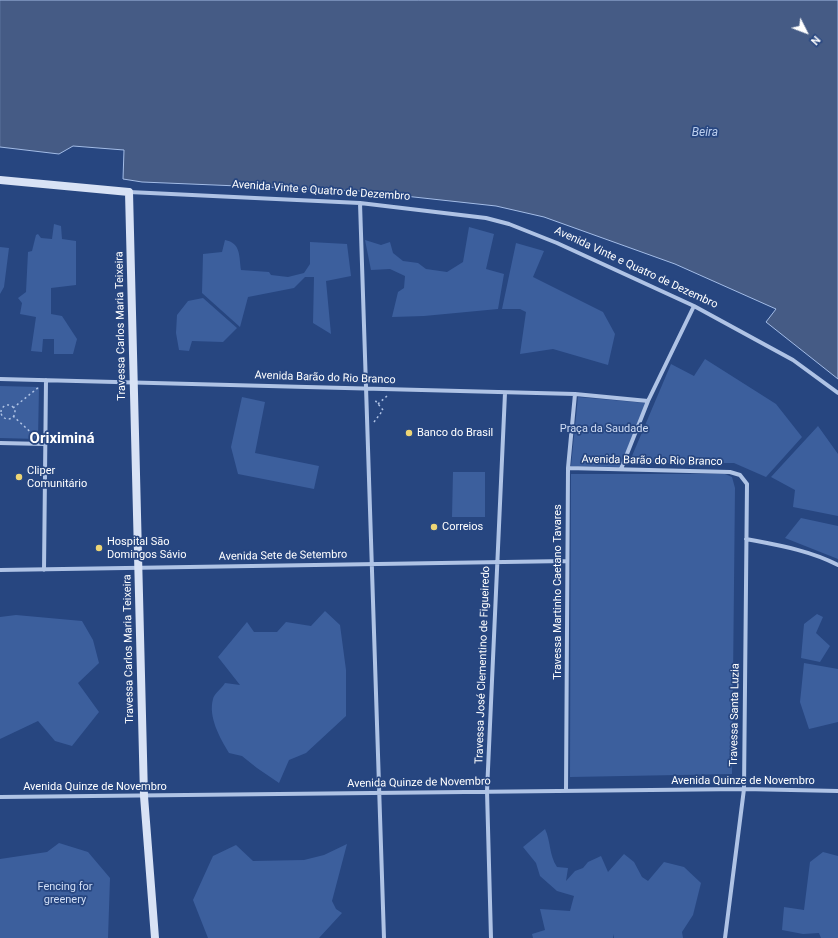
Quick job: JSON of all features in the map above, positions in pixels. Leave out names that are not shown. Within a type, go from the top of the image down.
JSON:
[{"type":"street","name":"Avenida Vinte e Quatro de Dezembro","points":[[0,180],[129,192],[360,203],[486,218],[509,224],[557,243],[694,306],[793,360],[838,392]]},
{"type":"street","name":"Travessa Carlos Maria Teixeira","points":[[129,192],[144,796],[155,938]]},
{"type":"street","points":[[360,203],[384,938]]},
{"type":"street","points":[[621,469],[648,401],[694,306]]},
{"type":"street","name":"Avenida Barão do Rio Branco","points":[[0,379],[575,394],[648,401]]},
{"type":"street","points":[[44,570],[44,444],[46,380]]},
{"type":"street","name":"Travessa José Clementino de Figueiredo","points":[[491,938],[487,791],[496,563],[505,393]]},
{"type":"street","name":"Travessa Martinho Caetano Tavares","points":[[566,791],[566,561],[568,468],[575,394]]},
{"type":"street","points":[[0,443],[44,444]]},
{"type":"street","name":"Avenida Barão do Rio Branco","points":[[568,468],[736,472],[747,484],[746,539]]},
{"type":"street","points":[[746,539],[800,550],[825,558],[838,565]]},
{"type":"street","name":"Travessa Santa Luzia","points":[[725,938],[744,789],[746,539]]},
{"type":"street","name":"Avenida Sete de Setembro","points":[[0,570],[566,561]]},
{"type":"street","name":"Avenida Quinze de Novembro","points":[[0,797],[744,789],[838,791]]},
{"type":"path","points":[[13,408],[39,387]]},
{"type":"path","points":[[378,404],[388,395]]},
{"type":"path","points":[[372,424],[383,410],[373,398]]},
{"type":"path","points":[[0,406],[3,408],[7,406],[13,408]]},
{"type":"path","points":[[3,408],[1,417],[8,419],[13,416]]},
{"type":"path","points":[[13,408],[13,416],[38,439]]},
{"type":"green space","points":[[54,224],[61,226],[62,239],[76,241],[76,285],[51,288],[51,314],[62,316],[77,339],[73,354],[54,354],[54,339],[43,339],[42,352],[31,351],[36,317],[20,314],[22,303],[18,298],[26,292],[28,252],[32,251],[36,235],[38,234],[41,238],[52,239]]},
{"type":"green space","points":[[469,227],[494,234],[486,269],[504,274],[498,309],[424,316],[392,317],[398,292],[404,288],[405,276],[390,269],[371,270],[365,240],[381,245],[390,242],[393,253],[403,261],[418,263],[426,269],[447,272],[463,262]]},
{"type":"green space","points":[[225,240],[237,247],[241,270],[269,272],[271,275],[288,277],[304,273],[310,264],[310,242],[347,244],[351,276],[326,281],[331,334],[313,323],[314,277],[305,277],[294,288],[248,297],[240,327],[202,293],[203,254],[222,252]]},
{"type":"green space","points":[[516,243],[544,251],[533,277],[603,312],[615,334],[608,365],[553,349],[520,354],[526,312],[520,309],[502,309]]},
{"type":"green space","points":[[0,247],[9,248],[4,287],[0,294]]},
{"type":"green space","points":[[203,298],[237,328],[223,342],[192,341],[189,351],[179,350],[176,333],[177,315],[188,301]]},
{"type":"green space","points":[[705,359],[776,404],[802,437],[766,477],[734,463],[629,463],[671,364],[694,376]]},
{"type":"green space","points":[[0,386],[39,387],[38,439],[0,438]]},
{"type":"green space","points":[[242,397],[265,402],[255,453],[319,466],[314,489],[238,474],[231,447]]},
{"type":"green space","name":"Praça da Saudade","points":[[578,397],[646,403],[620,467],[571,466]]},
{"type":"green space","points":[[818,426],[838,454],[838,516],[793,507],[795,490],[771,477]]},
{"type":"green space","points":[[453,472],[485,472],[485,517],[452,517]]},
{"type":"green space","points":[[571,474],[725,474],[732,477],[735,488],[732,774],[570,777]]},
{"type":"green space","points":[[801,518],[838,526],[838,559],[785,538]]},
{"type":"green space","points":[[325,611],[340,625],[346,670],[346,716],[306,753],[289,760],[279,783],[242,756],[229,753],[219,734],[213,720],[212,713],[214,697],[225,683],[240,685],[218,657],[247,622],[254,632],[277,632],[286,622],[311,626]]},
{"type":"green space","points":[[817,614],[823,617],[816,633],[830,646],[820,662],[801,658],[804,624]]},
{"type":"green space","points":[[16,615],[82,621],[93,640],[99,663],[78,683],[99,712],[72,746],[55,741],[38,721],[0,739],[0,617]]},
{"type":"green space","points":[[804,663],[838,669],[838,722],[809,729],[800,702]]},
{"type":"green space","points":[[545,829],[554,862],[557,867],[568,868],[566,881],[575,871],[583,868],[588,862],[601,856],[608,872],[624,854],[634,862],[642,877],[648,881],[664,862],[684,867],[701,883],[693,915],[682,932],[683,938],[614,938],[613,934],[613,938],[533,938],[532,934],[545,930],[540,909],[570,911],[574,896],[557,891],[540,876],[536,863],[523,847]]},
{"type":"green space","name":"Fencing for greenery","points":[[59,843],[88,852],[110,878],[108,938],[0,938],[0,859],[47,852]]},
{"type":"green space","points":[[347,844],[332,901],[336,909],[342,913],[319,938],[208,938],[193,900],[213,856],[236,845],[253,861],[304,860],[324,855]]},
{"type":"green space","points":[[823,852],[838,856],[838,938],[821,938],[819,933],[803,934],[782,930],[784,907],[804,910],[810,862]]},
{"type":"water","name":"Beira","points":[[0,0],[838,0],[838,379],[766,322],[776,309],[675,264],[544,217],[496,206],[359,191],[142,182],[123,179],[124,150],[73,146],[59,154],[0,147]]},
{"type":"place","name":"Banco do Brasil","points":[[409,433]]},
{"type":"place","name":"Cliper Comunitário","points":[[19,477]]},
{"type":"place","name":"Correios","points":[[434,527]]},
{"type":"place","name":"Hospital São Domingos Sávio","points":[[99,548]]},
{"type":"district","name":"Oriximiná","points":[[62,439]]}]
